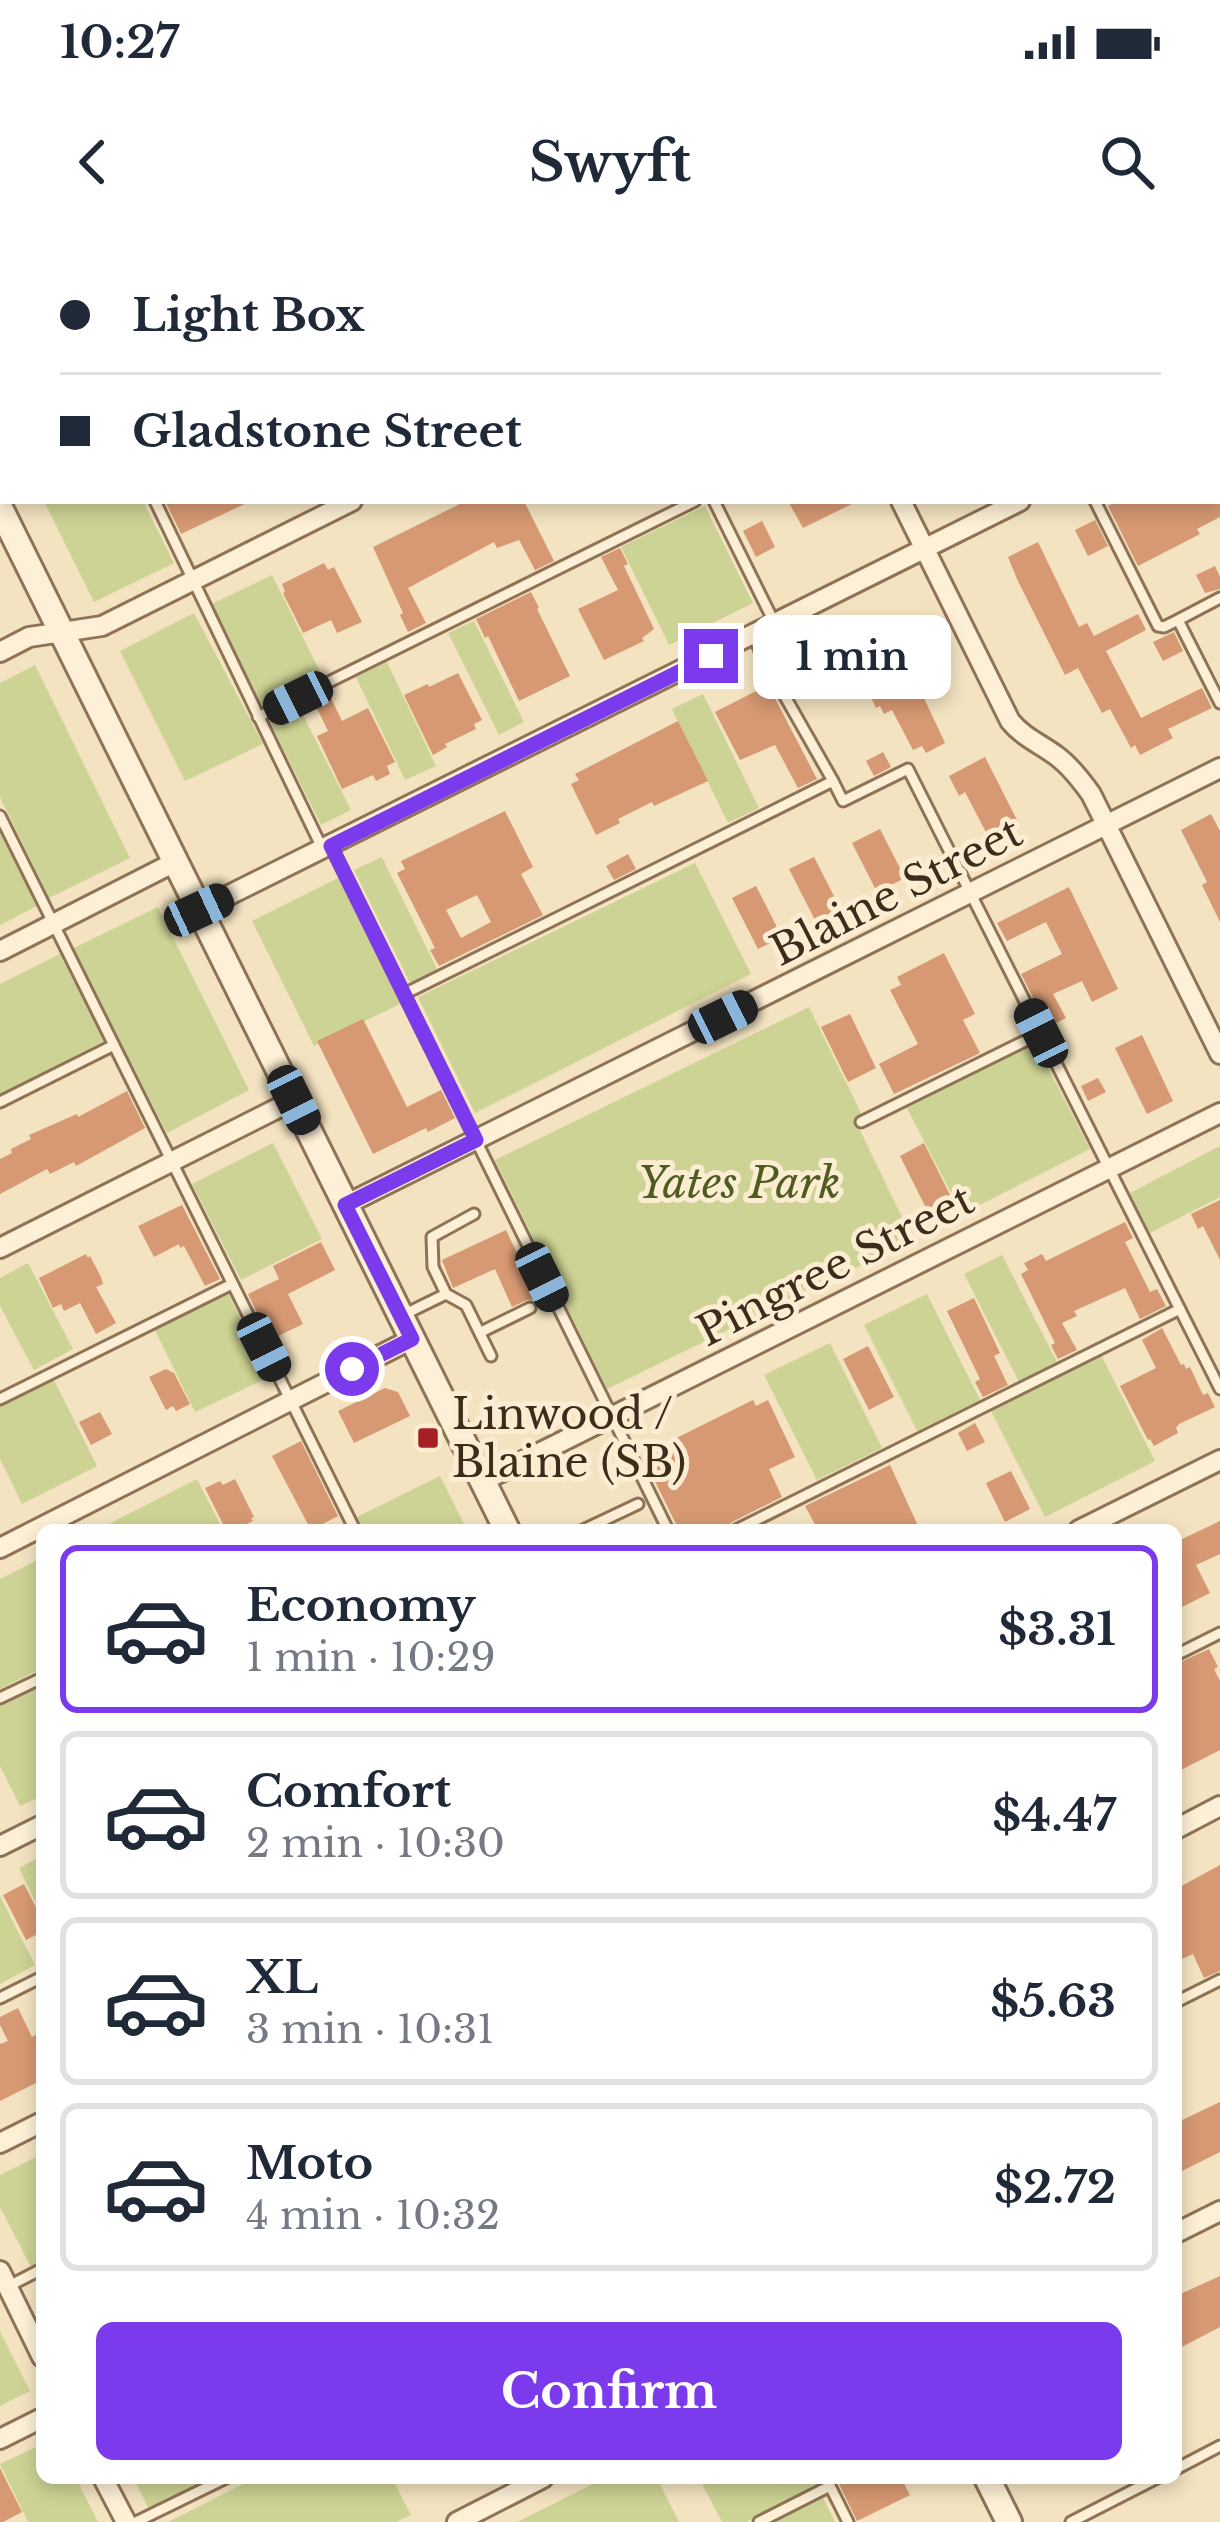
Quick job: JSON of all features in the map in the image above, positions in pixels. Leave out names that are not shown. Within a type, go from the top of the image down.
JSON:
[{"type":"street","points":[[0,652],[29,638],[102,626],[346,504]]},
{"type":"street","points":[[903,504],[1010,721],[1027,739],[1076,772],[1091,794],[1220,1054]]},
{"type":"street","points":[[199,910],[1014,504]]},
{"type":"street","points":[[0,508],[504,1524]]},
{"type":"street","name":"Blaine Street","points":[[345,1205],[1220,768]]},
{"type":"street","points":[[0,951],[176,862]]},
{"type":"street","points":[[0,1248],[294,1100]]},
{"type":"street","name":"Pingree Street","points":[[483,1481],[1220,1113]]},
{"type":"street","points":[[47,1524],[291,1400],[407,1327]]},
{"type":"street","points":[[1090,1524],[1220,1460]]},
{"type":"street","points":[[0,1548],[36,1530]]},
{"type":"street","points":[[1182,1825],[1220,1806]]},
{"type":"street","points":[[0,1846],[36,1828]]},
{"type":"street","points":[[0,2143],[36,2125]]},
{"type":"street","points":[[1182,2230],[1220,2211]]},
{"type":"street","points":[[2,2283],[36,2346]]},
{"type":"street","points":[[0,2439],[36,2421]]},
{"type":"street","points":[[107,2484],[126,2522]]},
{"type":"street","points":[[457,2522],[531,2484]]},
{"type":"street","points":[[990,2484],[1009,2522]]},
{"type":"lane","points":[[156,504],[258,717],[404,994],[665,1524]]},
{"type":"lane","points":[[258,717],[689,504]]},
{"type":"lane","points":[[716,504],[776,624]]},
{"type":"lane","points":[[1097,504],[1158,626],[1220,598]]},
{"type":"lane","points":[[1178,620],[1220,703]]},
{"type":"lane","points":[[753,634],[843,801],[908,769],[1220,1389]]},
{"type":"lane","points":[[404,994],[833,781]]},
{"type":"lane","points":[[0,816],[348,1524]]},
{"type":"lane","points":[[861,1123],[1041,1033]]},
{"type":"lane","points":[[0,1102],[114,1045]]},
{"type":"lane","points":[[474,1214],[432,1237],[433,1267],[446,1294],[466,1305],[491,1356]]},
{"type":"lane","points":[[0,1399],[232,1284]]},
{"type":"lane","points":[[407,1327],[446,1294]]},
{"type":"lane","points":[[481,1332],[530,1308]]},
{"type":"lane","points":[[748,1524],[1180,1309]]},
{"type":"lane","points":[[596,1524],[638,1504]]},
{"type":"lane","points":[[1182,1652],[1220,1633]]},
{"type":"lane","points":[[0,1698],[36,1681]]},
{"type":"lane","points":[[0,1998],[36,1980]]},
{"type":"lane","points":[[1182,1999],[1220,1980]]},
{"type":"lane","points":[[2,2283],[36,2271]]},
{"type":"lane","points":[[1182,2465],[1220,2446]]},
{"type":"lane","points":[[136,2522],[214,2484]]},
{"type":"lane","points":[[759,2522],[825,2484]]},
{"type":"lane","points":[[829,2484],[848,2522]]},
{"type":"lane","points":[[1071,2522],[1145,2484]]},
{"type":"green space","points":[[45,504],[144,504],[174,563],[94,602]]},
{"type":"green space","points":[[705,506],[753,603],[669,645],[621,547]]},
{"type":"green space","points":[[272,575],[322,676],[262,705],[212,604]]},
{"type":"green space","points":[[194,613],[263,744],[185,781],[120,651]]},
{"type":"green space","points":[[474,621],[524,722],[499,735],[448,633]]},
{"type":"green space","points":[[387,662],[436,766],[405,780],[356,677]]},
{"type":"green space","points":[[35,665],[130,858],[49,898],[0,797],[0,683]]},
{"type":"green space","points":[[703,694],[759,808],[728,823],[672,709]]},
{"type":"green space","points":[[298,705],[351,810],[321,825],[269,720]]},
{"type":"green space","points":[[0,833],[37,906],[0,925]]},
{"type":"green space","points":[[382,857],[438,971],[411,985],[354,870]]},
{"type":"green space","points":[[695,863],[751,974],[475,1113],[418,997]]},
{"type":"green space","points":[[340,877],[402,1003],[314,1046],[252,921]]},
{"type":"green space","points":[[158,907],[249,1090],[167,1133],[72,949]]},
{"type":"green space","points":[[60,954],[104,1041],[0,1094],[0,984]]},
{"type":"green space","name":"Yates Park","points":[[809,1007],[862,1115],[855,1120],[913,1240],[607,1389],[495,1160]]},
{"type":"green space","points":[[1035,1043],[1090,1149],[962,1214],[907,1108]]},
{"type":"green space","points":[[273,1143],[322,1239],[241,1280],[192,1184]]},
{"type":"green space","points":[[1220,1146],[1220,1197],[1150,1233],[1130,1193]]},
{"type":"green space","points":[[1002,1255],[1057,1362],[1019,1382],[964,1274]]},
{"type":"green space","points":[[28,1263],[73,1349],[34,1370],[0,1306],[0,1278]]},
{"type":"green space","points":[[227,1291],[269,1377],[195,1412],[153,1326]]},
{"type":"green space","points":[[927,1294],[980,1400],[917,1431],[864,1325]]},
{"type":"green space","points":[[830,1343],[882,1448],[817,1480],[764,1375]]},
{"type":"green space","points":[[1101,1355],[1155,1461],[1045,1517],[991,1411]]},
{"type":"green space","points":[[53,1378],[97,1466],[22,1504],[0,1459],[0,1404]]},
{"type":"green space","points":[[440,1476],[464,1524],[360,1524],[357,1517]]},
{"type":"green space","points":[[197,1479],[220,1524],[109,1524]]},
{"type":"green space","points":[[36,1561],[36,1671],[0,1689],[0,1579]]},
{"type":"green space","points":[[36,1688],[36,1799],[20,1806],[0,1766],[0,1706]]},
{"type":"green space","points":[[36,1859],[36,1903],[19,1868]]},
{"type":"green space","points":[[0,1896],[35,1965],[0,1984]]},
{"type":"green space","points":[[36,2157],[36,2265],[31,2267],[0,2207],[0,2175]]},
{"type":"green space","points":[[0,2331],[30,2391],[0,2406]]},
{"type":"green space","points":[[36,2447],[36,2484],[79,2484],[98,2522],[28,2522],[0,2464]]},
{"type":"green space","points":[[137,2484],[201,2484],[149,2510]]},
{"type":"green space","points":[[243,2484],[395,2484],[411,2515],[396,2522],[168,2522]]},
{"type":"green space","points":[[593,2484],[660,2484],[679,2522],[517,2522]]},
{"type":"green space","points":[[702,2484],[819,2484],[746,2522],[722,2522]]},
{"type":"green space","points":[[823,2498],[835,2522],[775,2522]]},
{"type":"building","points":[[166,504],[245,504],[181,534]]},
{"type":"building","points":[[460,504],[526,504],[554,561],[535,570],[519,540],[497,548],[494,542],[408,588],[426,623],[408,632],[373,547]]},
{"type":"building","points":[[790,504],[852,504],[803,528]]},
{"type":"building","points":[[1220,504],[1220,517],[1197,529],[1200,534],[1138,566],[1108,506]]},
{"type":"building","points":[[1095,520],[1108,546],[1088,556],[1075,530]]},
{"type":"building","points":[[762,521],[775,547],[756,557],[743,531]]},
{"type":"building","points":[[1038,542],[1079,627],[1087,623],[1094,636],[1138,614],[1146,630],[1106,651],[1141,718],[1202,688],[1212,708],[1168,729],[1173,738],[1140,755],[1135,745],[1131,748],[1110,709],[1102,713],[1078,668],[1065,675],[1017,579],[1008,557]]},
{"type":"building","points":[[620,548],[654,629],[644,641],[604,660],[578,609],[618,590],[601,557]]},
{"type":"building","points":[[324,563],[328,570],[334,567],[362,622],[337,633],[331,620],[303,633],[282,584]]},
{"type":"building","points":[[1215,566],[1220,589],[1205,593],[1196,575]]},
{"type":"building","points":[[531,592],[570,676],[519,701],[476,619]]},
{"type":"building","points":[[889,620],[945,743],[926,753],[922,746],[913,750],[892,710],[884,714],[880,706],[876,708],[849,638]]},
{"type":"building","points":[[1174,632],[1183,651],[1163,661],[1153,642]]},
{"type":"building","points":[[804,663],[813,683],[793,692],[784,673]]},
{"type":"building","points":[[458,673],[482,720],[474,724],[476,729],[433,755],[404,695]]},
{"type":"building","points":[[768,685],[817,779],[798,788],[775,745],[740,760],[715,712]]},
{"type":"building","points":[[328,692],[342,721],[368,708],[395,762],[387,766],[390,774],[376,781],[373,775],[342,789],[317,736],[328,731],[313,700]]},
{"type":"building","points":[[678,721],[708,781],[654,806],[652,802],[596,835],[571,784],[579,780],[575,774]]},
{"type":"building","points":[[883,752],[891,767],[874,776],[866,761]]},
{"type":"building","points":[[985,757],[1019,824],[989,838],[965,792],[959,796],[949,776]]},
{"type":"building","points":[[505,811],[533,867],[521,874],[543,915],[439,966],[430,950],[435,948],[397,873],[405,869],[401,861]],"holes":[[[477,895],[491,922],[461,938],[446,910]]]},
{"type":"building","points":[[1211,814],[1220,831],[1220,922],[1202,885],[1207,882],[1181,830]]},
{"type":"building","points":[[880,829],[905,878],[877,892],[852,843]]},
{"type":"building","points":[[628,854],[636,869],[614,880],[606,866]]},
{"type":"building","points":[[814,857],[840,908],[832,912],[836,919],[821,926],[789,869]]},
{"type":"building","points":[[756,886],[782,937],[758,949],[732,898]]},
{"type":"building","points":[[1069,887],[1118,989],[1092,1002],[1082,981],[1053,994],[1066,1018],[1048,1027],[1021,974],[1062,954],[1046,922],[1007,941],[997,923]]},
{"type":"building","points":[[944,953],[975,1014],[963,1020],[980,1053],[894,1094],[879,1064],[918,1044],[890,990],[901,985],[897,977]]},
{"type":"building","points":[[850,1014],[876,1068],[848,1082],[821,1027]]},
{"type":"building","points":[[363,1019],[407,1107],[441,1090],[455,1118],[373,1154],[317,1041]]},
{"type":"building","points":[[1142,1035],[1173,1101],[1147,1114],[1115,1048]]},
{"type":"building","points":[[1098,1078],[1106,1092],[1088,1101],[1081,1086]]},
{"type":"building","points":[[127,1091],[145,1128],[76,1166],[74,1162],[50,1174],[47,1169],[0,1194],[0,1159],[12,1153],[11,1149],[31,1139],[29,1135],[78,1117]]},
{"type":"building","points":[[924,1143],[952,1199],[928,1212],[900,1156]]},
{"type":"building","points":[[1220,1200],[1220,1260],[1203,1226],[1198,1229],[1191,1214]]},
{"type":"building","points":[[182,1205],[220,1279],[205,1286],[184,1246],[154,1257],[138,1226]]},
{"type":"building","points":[[1125,1222],[1133,1238],[1125,1242],[1150,1292],[1157,1289],[1166,1306],[1140,1319],[1125,1288],[1074,1311],[1077,1316],[1062,1323],[1077,1350],[1058,1359],[1051,1345],[1055,1343],[1021,1274],[1028,1270],[1024,1263],[1042,1254],[1046,1261]]},
{"type":"building","points":[[506,1230],[539,1299],[512,1307],[495,1269],[453,1288],[442,1260]]},
{"type":"building","points":[[321,1242],[335,1270],[288,1294],[303,1324],[270,1340],[248,1294],[279,1279],[273,1266]]},
{"type":"building","points":[[86,1254],[101,1277],[103,1284],[96,1287],[116,1323],[96,1334],[80,1303],[64,1311],[61,1304],[53,1308],[39,1278]]},
{"type":"building","points":[[974,1298],[1000,1353],[994,1356],[1008,1385],[983,1397],[975,1382],[980,1379],[947,1311]]},
{"type":"building","points":[[1162,1328],[1181,1365],[1190,1367],[1203,1395],[1208,1393],[1215,1407],[1179,1424],[1178,1433],[1154,1446],[1120,1386],[1156,1368],[1142,1340]]},
{"type":"building","points":[[868,1346],[894,1397],[869,1410],[843,1359]]},
{"type":"building","points":[[166,1369],[174,1373],[190,1404],[176,1411],[173,1406],[166,1410],[149,1377]]},
{"type":"building","points":[[385,1388],[398,1392],[410,1416],[354,1443],[338,1411]]},
{"type":"building","points":[[753,1400],[756,1406],[768,1400],[795,1457],[769,1469],[782,1497],[730,1524],[676,1524],[642,1455]]},
{"type":"building","points":[[100,1412],[112,1434],[91,1445],[79,1422]]},
{"type":"building","points":[[975,1423],[985,1442],[967,1451],[958,1433]]},
{"type":"building","points":[[301,1441],[338,1516],[323,1524],[308,1524],[272,1456]]},
{"type":"building","points":[[890,1465],[917,1524],[815,1524],[805,1506]]},
{"type":"building","points":[[1011,1471],[1030,1509],[1005,1522],[986,1483]]},
{"type":"building","points":[[235,1479],[253,1521],[223,1524],[205,1488],[220,1481],[223,1485]]},
{"type":"building","points":[[1220,1521],[1220,1554],[1196,1565],[1210,1593],[1182,1607],[1182,1539]]},
{"type":"building","points":[[1209,1649],[1218,1667],[1214,1669],[1220,1681],[1220,1750],[1182,1769],[1182,1661]]},
{"type":"building","points":[[1220,1865],[1220,1971],[1204,1978],[1193,1954],[1182,1959],[1182,1886]]},
{"type":"building","points":[[24,1884],[36,1907],[36,1935],[26,1940],[3,1895]]},
{"type":"building","points":[[18,2008],[32,2037],[36,2035],[36,2083],[0,2101],[0,2044],[8,2041],[0,2017]]},
{"type":"building","points":[[1220,2102],[1220,2152],[1182,2171],[1182,2120]]},
{"type":"building","points":[[1220,2276],[1220,2327],[1182,2347],[1182,2293]]},
{"type":"building","points":[[0,2468],[22,2512],[3,2522],[0,2522]]},
{"type":"building","points":[[839,2484],[904,2484],[910,2495],[857,2521]]},
{"type":"place","name":"Linwood / Blaine (SB)","points":[[428,1438]]},
{"type":"route","points":[[352,1369],[412,1339],[345,1205],[476,1140],[331,846],[711,656]]}]
